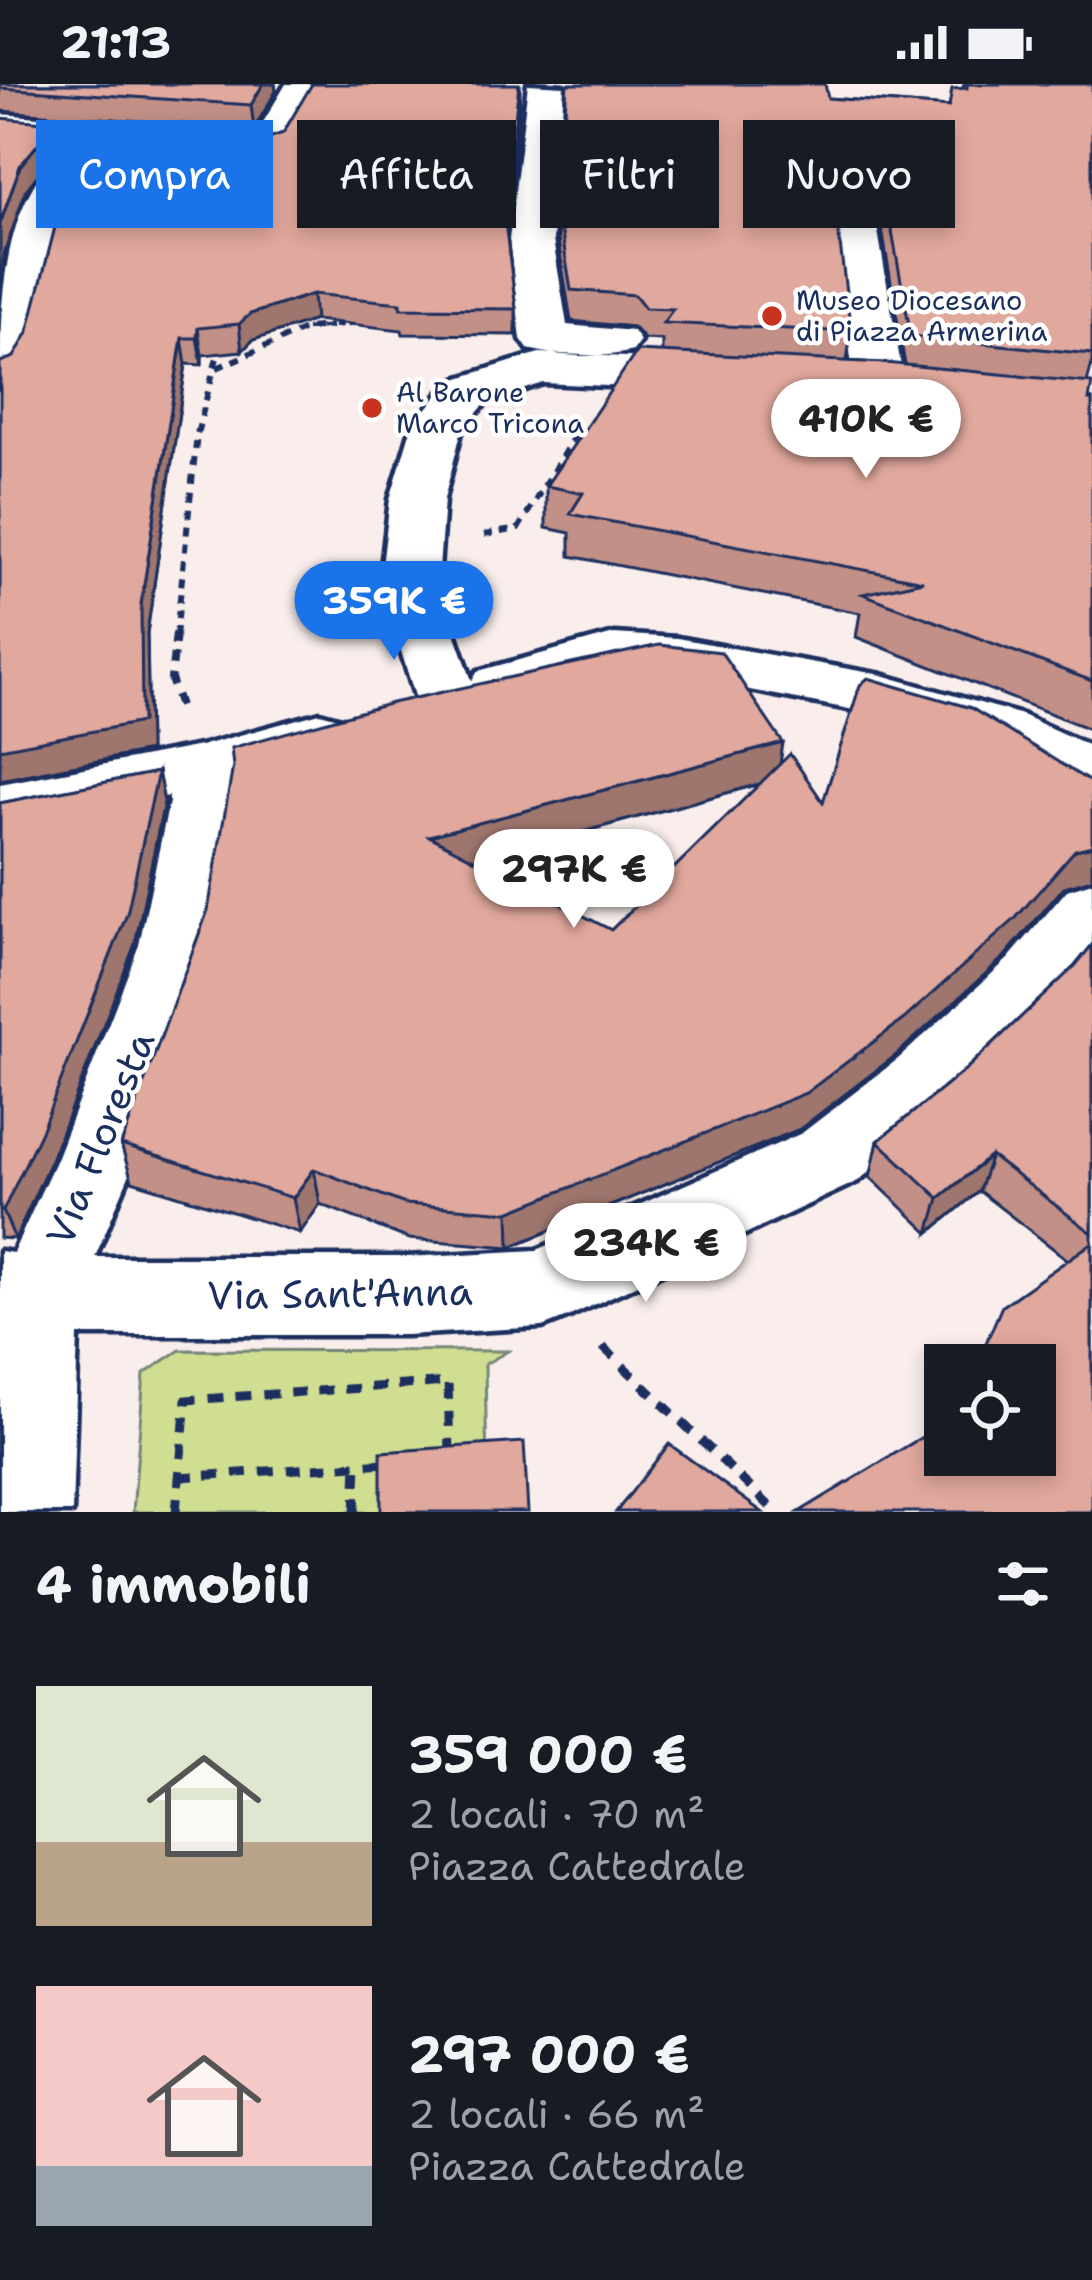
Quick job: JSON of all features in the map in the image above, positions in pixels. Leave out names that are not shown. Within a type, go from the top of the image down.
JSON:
[{"type":"street","points":[[500,86],[552,85],[531,240],[545,339],[658,343],[660,374]]},
{"type":"street","points":[[273,137],[298,86],[344,88]]},
{"type":"street","points":[[2,128],[36,130]]},
{"type":"street","points":[[0,372],[18,328],[38,228]]},
{"type":"street","points":[[856,228],[880,385]]},
{"type":"street","points":[[410,710],[409,584],[418,499],[437,426],[468,392],[539,368],[770,379]]},
{"type":"street","points":[[0,807],[200,768],[614,653],[677,657],[882,695],[1000,730],[1092,773]]},
{"type":"street","name":"Via Floresta","points":[[25,1512],[18,1293],[96,1159],[175,944],[202,802],[200,768]]},
{"type":"street","name":"Via Sant'Anna","points":[[18,1293],[406,1296],[542,1288],[830,1156],[925,1081],[1034,979],[1092,908]]},
{"type":"path","points":[[218,368],[307,328],[374,322]]},
{"type":"path","points":[[200,768],[171,679],[197,434],[218,368],[224,325]]},
{"type":"path","points":[[518,529],[584,421]]},
{"type":"path","points":[[542,1288],[776,1512]]},
{"type":"path","points":[[176,1512],[186,1400],[448,1382],[451,1459],[427,1460]]},
{"type":"path","points":[[179,1477],[404,1462]]},
{"type":"path","points":[[355,1512],[357,1464]]},
{"type":"green space","points":[[180,1350],[508,1351],[485,1364],[487,1473],[385,1512],[133,1512],[144,1374]]},
{"type":"building","points":[[0,84],[263,84],[251,105],[0,88]]},
{"type":"building","points":[[312,84],[519,84],[515,120],[297,120],[297,228],[506,228],[516,309],[401,308],[401,303],[313,294],[250,314],[239,324],[198,328],[197,338],[182,338],[141,604],[142,722],[0,749],[0,362],[14,357],[28,332],[55,228],[273,228],[273,137],[283,133]]},
{"type":"building","points":[[567,84],[825,84],[828,98],[949,107],[952,89],[967,88],[967,84],[1092,84],[1092,354],[911,336],[891,228],[955,228],[955,120],[743,120],[743,228],[838,228],[851,332],[663,323],[673,309],[645,308],[635,295],[571,290],[561,228],[719,228],[719,120],[564,120]]},
{"type":"building","points":[[0,118],[36,121],[36,146],[20,166],[0,224]]},
{"type":"building","points":[[637,351],[885,363],[1092,383],[1092,681],[863,594],[923,581],[570,514],[583,493],[546,486]]},
{"type":"building","points":[[659,645],[721,652],[783,743],[429,836],[611,930],[790,754],[823,802],[860,685],[868,678],[971,708],[1092,783],[1092,846],[1075,850],[1015,919],[904,1019],[806,1093],[509,1212],[405,1204],[314,1169],[293,1198],[121,1145],[208,910],[233,766],[231,748],[392,703]]},
{"type":"building","points":[[158,772],[127,914],[42,1129],[0,1210],[0,803]]},
{"type":"building","points":[[1092,945],[1092,1233],[991,1156],[939,1198],[878,1141],[965,1070]]},
{"type":"building","points":[[1092,1243],[1092,1512],[799,1512],[924,1436],[924,1476],[1056,1476],[1056,1344],[987,1344],[1002,1306]]},
{"type":"building","points":[[524,1442],[528,1512],[381,1512],[381,1452]]},
{"type":"building","points":[[669,1444],[762,1512],[616,1512]]},
{"type":"place","name":"Museo Diocesano di Piazza Armerina","points":[[772,316]]},
{"type":"place","name":"Al Barone Marco Tricona","points":[[372,408]]}]
